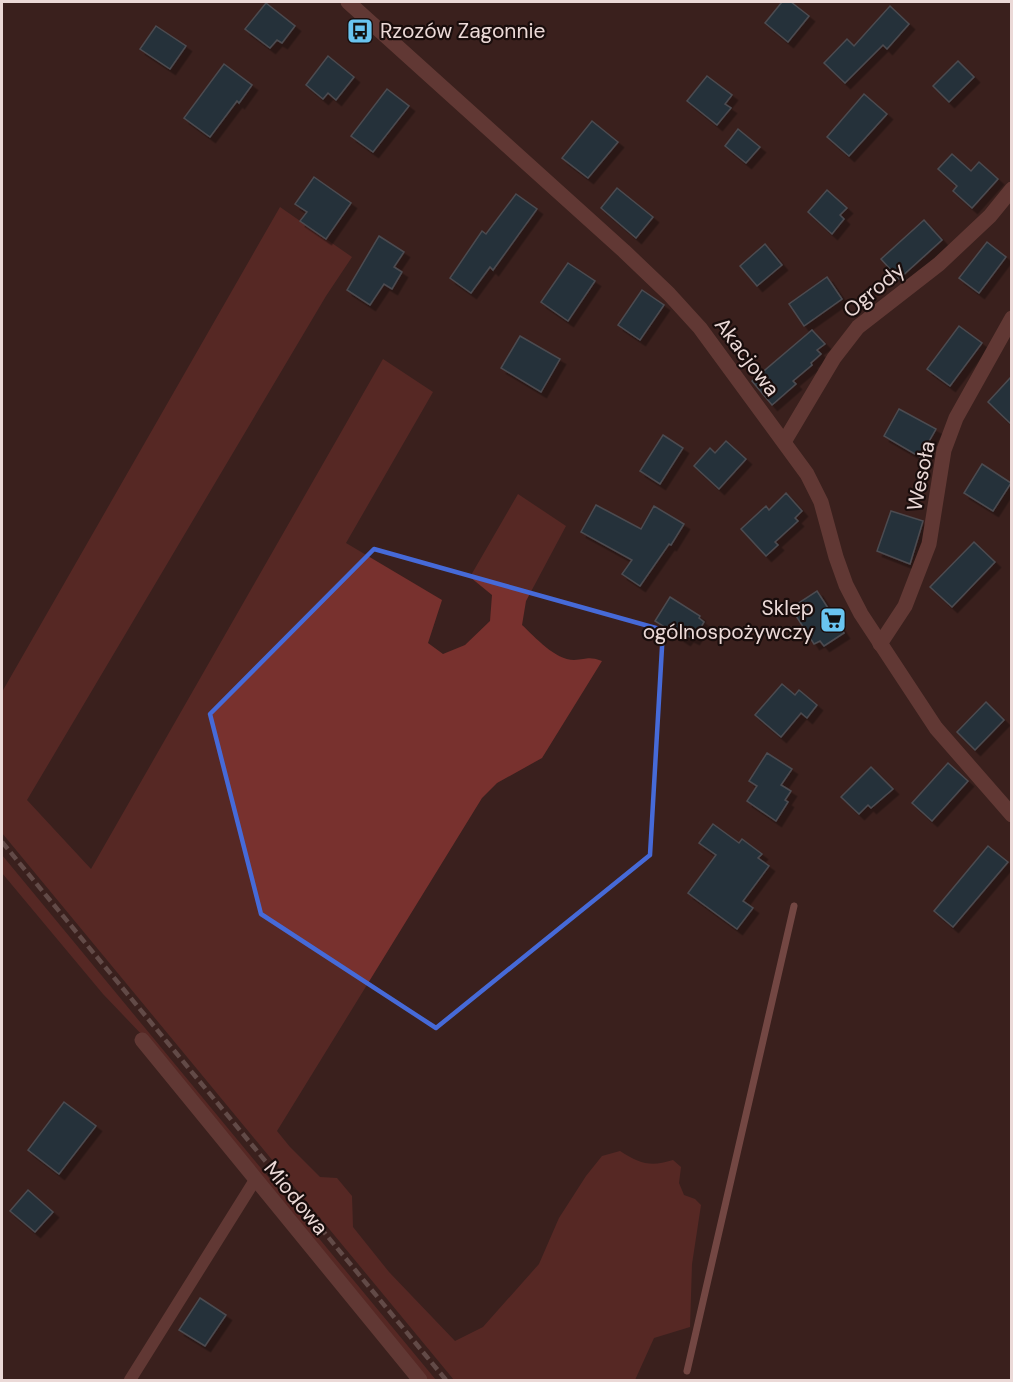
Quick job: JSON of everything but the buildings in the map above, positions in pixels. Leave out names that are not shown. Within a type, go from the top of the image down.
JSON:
[{"type":"street","name":"Akacjowa","points":[[348,2],[669,294],[700,328],[807,474],[821,502],[846,585],[879,644],[936,728],[1011,815]]},
{"type":"street","name":"Ogrody","points":[[784,441],[834,358],[858,327],[939,264],[990,216],[1011,189]]},
{"type":"street","name":"Wesoła","points":[[879,644],[905,606],[929,544],[944,450],[956,418],[1011,318]]},
{"type":"street","name":"Miodowa","points":[[142,1040],[420,1380]]},
{"type":"lane","points":[[130,1380],[255,1180]]},
{"type":"highlighted area","points":[[374,549],[663,630],[650,855],[436,1028],[261,914],[210,714]]},
{"type":"shaded area","points":[[280,207],[352,257],[326,296],[27,800],[91,869],[383,359],[433,392],[346,543],[442,600],[428,643],[443,654],[465,645],[490,621],[492,595],[470,577],[518,494],[566,526],[526,601],[522,625],[546,647],[560,656],[574,660],[591,658],[602,661],[542,758],[497,783],[482,798],[277,1131],[320,1177],[337,1178],[352,1196],[353,1227],[389,1272],[455,1341],[483,1327],[539,1264],[559,1218],[602,1156],[620,1151],[646,1163],[673,1160],[681,1167],[679,1183],[684,1195],[695,1199],[701,1205],[692,1264],[690,1327],[654,1338],[635,1380],[454,1380],[2,833],[2,692]]},
{"type":"shaded area","points":[[2,855],[436,1380],[425,1380],[145,1038],[103,994],[2,873]]},
{"type":"waterway","points":[[687,1371],[794,906]]},
{"type":"railway","points":[[2,842],[446,1380]]},
{"type":"place","name":"Rzozów Zagonnie","points":[[360,31]]},
{"type":"place","name":"Sklep ogólnospożywczy","points":[[833,620]]}]
